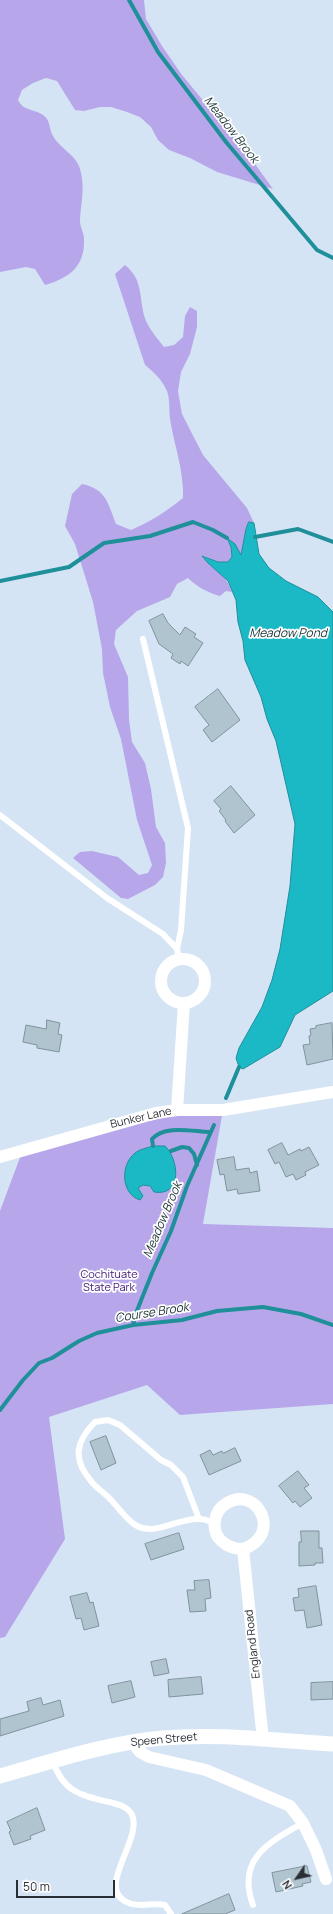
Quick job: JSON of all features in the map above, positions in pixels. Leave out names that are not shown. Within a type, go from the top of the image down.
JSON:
[{"type":"street","points":[[178,954],[194,962],[201,968],[205,979],[203,990],[199,996],[184,1003],[170,998],[162,988],[161,979],[164,970],[178,954]]},
{"type":"street","points":[[177,1110],[184,1003]]},
{"type":"street","name":"Bunker Lane","points":[[0,1157],[138,1117],[177,1110],[223,1110],[333,1092]]},
{"type":"street","points":[[232,1501],[246,1501],[259,1509],[264,1522],[261,1537],[250,1547],[243,1549],[236,1549],[223,1543],[215,1530],[215,1523],[220,1509],[232,1501]]},
{"type":"street","name":"England Road","points":[[243,1549],[262,1740]]},
{"type":"street","name":"Speen Street","points":[[0,1776],[52,1761],[132,1742],[163,1738],[194,1737],[333,1744]]},
{"type":"street","points":[[132,1742],[140,1752],[149,1757],[206,1770],[283,1801],[290,1806],[303,1823],[316,1850],[326,1879]]},
{"type":"lane","points":[[143,639],[188,828],[178,954]]},
{"type":"lane","points":[[0,815],[107,898],[162,934],[178,954]]},
{"type":"lane","points":[[199,1519],[183,1477],[171,1465],[161,1460],[120,1425],[108,1420],[94,1422],[85,1432],[80,1441],[78,1453],[82,1469],[91,1482],[137,1526],[155,1529],[199,1519],[215,1523]]},
{"type":"lane","points":[[52,1761],[59,1778],[72,1791],[79,1795],[124,1807],[133,1817],[134,1829],[115,1884],[119,1896],[129,1903],[136,1905],[165,1905],[171,1914]]},
{"type":"lane","points":[[253,1905],[250,1896],[249,1878],[256,1857],[269,1842],[303,1823]]},
{"type":"green space","points":[[0,0],[144,0],[146,19],[162,46],[182,75],[250,157],[273,189],[217,172],[190,158],[169,150],[158,140],[151,127],[140,117],[111,107],[100,107],[84,111],[75,110],[57,81],[46,78],[33,83],[22,90],[18,100],[24,107],[40,113],[47,119],[52,134],[56,140],[74,158],[79,166],[83,187],[80,221],[84,239],[84,249],[82,257],[74,270],[61,279],[45,285],[35,269],[26,267],[0,272]]},
{"type":"green space","points":[[125,265],[136,278],[146,321],[164,347],[174,345],[183,337],[185,316],[190,307],[197,311],[197,327],[190,354],[181,372],[178,391],[182,414],[203,455],[247,508],[254,523],[249,522],[241,555],[227,539],[231,547],[232,558],[228,563],[218,562],[203,556],[223,576],[232,592],[226,591],[220,596],[216,595],[202,589],[188,578],[177,584],[170,597],[137,611],[116,630],[114,644],[128,677],[129,719],[132,742],[145,763],[151,789],[156,827],[165,843],[166,863],[163,877],[155,885],[128,899],[121,898],[73,858],[80,852],[92,851],[118,857],[139,875],[148,873],[152,865],[137,820],[121,739],[110,707],[103,673],[102,649],[93,602],[75,544],[65,526],[72,494],[82,484],[90,486],[101,493],[108,503],[116,524],[131,530],[158,516],[183,498],[182,478],[170,419],[168,394],[158,376],[145,365],[115,274]]},
{"type":"green space","name":"Cochituate State Park","points":[[223,1110],[203,1224],[333,1228],[333,1404],[180,1415],[147,1385],[49,1417],[65,1539],[5,1637],[0,1638],[0,1211],[22,1152],[138,1117]]},
{"type":"water","name":"Meadow Pond","points":[[249,522],[254,523],[259,554],[269,568],[286,581],[318,597],[333,612],[333,991],[295,1015],[280,1047],[243,1069],[239,1067],[236,1058],[239,1048],[262,1007],[272,980],[280,949],[290,886],[295,824],[276,741],[267,719],[261,697],[245,660],[243,641],[238,622],[236,600],[228,581],[202,556],[218,562],[228,562],[232,557],[231,547],[227,538],[235,544],[241,555],[246,529]]},
{"type":"water","points":[[153,1146],[165,1146],[170,1152],[173,1159],[176,1176],[170,1189],[163,1192],[154,1192],[150,1186],[143,1185],[138,1188],[143,1196],[140,1200],[129,1192],[126,1186],[125,1172],[130,1158],[135,1153]]},
{"type":"building","points":[[163,614],[168,623],[180,635],[185,627],[196,634],[194,637],[203,643],[188,666],[181,661],[180,664],[171,658],[173,654],[159,644],[149,621]]},
{"type":"building","points":[[218,689],[240,720],[212,742],[203,730],[209,725],[195,707]]},
{"type":"building","points":[[231,786],[255,815],[234,833],[219,811],[221,809],[214,801]]},
{"type":"building","points":[[47,1020],[60,1023],[58,1034],[62,1035],[59,1052],[37,1048],[37,1045],[23,1042],[26,1025],[46,1029]]},
{"type":"building","points":[[332,1023],[333,1059],[307,1065],[303,1045],[310,1044],[310,1029],[316,1028],[316,1026]]},
{"type":"building","points":[[282,1143],[288,1155],[300,1149],[301,1151],[309,1147],[319,1165],[305,1172],[306,1175],[296,1180],[293,1174],[286,1177],[279,1162],[275,1164],[268,1150]]},
{"type":"building","points":[[234,1157],[236,1170],[249,1168],[250,1173],[257,1171],[260,1191],[238,1194],[237,1189],[227,1191],[224,1174],[220,1175],[217,1160]]},
{"type":"building","points":[[106,1436],[116,1463],[101,1470],[90,1442]]},
{"type":"building","points":[[235,1448],[241,1461],[209,1475],[200,1455],[210,1450],[213,1455]]},
{"type":"building","points":[[298,1471],[309,1485],[304,1488],[312,1498],[300,1507],[295,1501],[293,1503],[279,1486]]},
{"type":"building","points":[[301,1531],[319,1531],[319,1548],[322,1548],[323,1563],[299,1566],[299,1542],[301,1542]]},
{"type":"building","points":[[179,1533],[184,1549],[151,1560],[145,1544]]},
{"type":"building","points":[[209,1580],[211,1598],[205,1599],[206,1611],[190,1612],[187,1590],[195,1590],[194,1581]]},
{"type":"building","points":[[316,1586],[322,1625],[307,1628],[304,1610],[295,1611],[293,1598],[299,1597],[298,1589]]},
{"type":"building","points":[[87,1593],[90,1603],[93,1602],[99,1626],[84,1630],[81,1618],[76,1619],[70,1597]]},
{"type":"building","points":[[166,1659],[169,1673],[154,1676],[151,1662]]},
{"type":"building","points":[[201,1677],[203,1694],[169,1697],[168,1680]]},
{"type":"building","points":[[131,1681],[135,1697],[112,1703],[108,1686]]},
{"type":"building","points":[[333,1682],[333,1699],[311,1700],[311,1683]]},
{"type":"building","points":[[41,1698],[43,1705],[60,1700],[64,1716],[0,1736],[0,1719],[29,1711],[27,1702]]},
{"type":"building","points":[[37,1808],[45,1830],[30,1836],[31,1839],[14,1845],[9,1832],[11,1831],[7,1822]]},
{"type":"building","points":[[307,1866],[311,1882],[302,1884],[303,1886],[276,1892],[272,1873]]},
{"type":"building","points":[[229,1894],[235,1910],[225,1914],[182,1914]]},
{"type":"waterway","name":"Meadow Brook","points":[[129,0],[158,52],[226,142],[317,250],[333,258]]},
{"type":"waterway","points":[[0,581],[69,567],[104,543],[150,536],[193,522],[213,530],[227,538]]},
{"type":"waterway","name":"Meadow Brook","points":[[255,537],[298,529],[333,542]]},
{"type":"waterway","name":"Meadow Brook","points":[[226,1098],[239,1067]]},
{"type":"waterway","name":"Meadow Brook","points":[[133,1325],[136,1313],[171,1231],[187,1186],[214,1125]]},
{"type":"waterway","points":[[153,1146],[152,1139],[158,1134],[172,1130],[211,1132]]},
{"type":"waterway","points":[[171,1151],[182,1147],[189,1148],[194,1154],[197,1165]]},
{"type":"waterway","name":"Course Brook","points":[[0,1410],[23,1380],[39,1363],[52,1358],[79,1341],[97,1333],[133,1325],[182,1320],[217,1311],[263,1307],[301,1314],[333,1325]]}]
